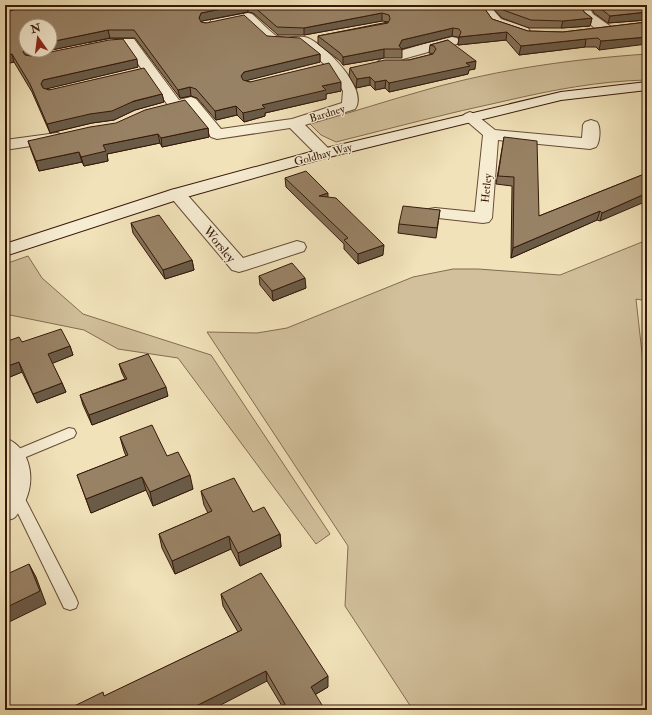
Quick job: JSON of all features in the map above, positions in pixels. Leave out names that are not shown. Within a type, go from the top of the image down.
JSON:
[{"type":"street","points":[[483,5],[496,22],[527,33],[537,34]]},
{"type":"street","points":[[582,5],[588,16],[605,29]]},
{"type":"street","points":[[207,25],[248,17],[273,40],[304,41],[320,38]]},
{"type":"street","points":[[590,30],[619,27]]},
{"type":"street","name":"Bardney","points":[[79,49],[110,43],[130,42],[150,70],[168,107],[191,102],[217,134],[294,123],[350,106],[350,91],[336,69],[304,41]]},
{"type":"street","points":[[384,63],[398,56],[452,42]]},
{"type":"street","points":[[369,66],[384,63],[408,63],[427,58]]},
{"type":"street","points":[[319,69],[354,69]]},
{"type":"street","points":[[135,74],[150,70]]},
{"type":"street","name":"Goldhay Way","points":[[10,248],[177,194],[324,153],[562,96],[647,86]]},
{"type":"street","points":[[470,117],[491,134],[590,144],[591,125]]},
{"type":"street","name":"Bardney","points":[[294,123],[324,153]]},
{"type":"street","points":[[5,144],[52,139],[72,134]]},
{"type":"street","name":"Hetley","points":[[435,213],[483,218],[491,134]]},
{"type":"street","name":"Worsley","points":[[177,194],[238,266],[296,247]]},
{"type":"street","points":[[10,452],[18,475],[11,502]]},
{"type":"lane","points":[[10,452],[69,433]]},
{"type":"lane","points":[[11,502],[70,603]]},
{"type":"shaded area","points":[[647,54],[647,80],[593,84],[540,93],[336,142],[321,135],[310,124],[429,89],[510,70],[565,62]]},
{"type":"shaded area","points":[[647,240],[647,301],[636,299],[647,398],[647,710],[413,710],[345,606],[348,546],[207,332],[257,333],[287,328],[413,277],[453,269],[478,269],[560,275]]},
{"type":"shaded area","points":[[28,256],[42,278],[83,314],[211,355],[330,534],[316,544],[178,358],[118,349],[84,330],[5,314],[5,264]]},
{"type":"building","points":[[33,5],[241,5],[201,13],[199,18],[201,22],[206,23],[244,15],[267,36],[300,38],[320,54],[244,72],[241,76],[243,80],[250,82],[329,63],[341,82],[322,86],[326,90],[262,105],[265,108],[243,113],[236,106],[215,111],[196,89],[190,87],[178,90],[134,30],[108,30],[58,40],[58,18],[18,18],[18,58],[58,58],[58,50],[109,40],[123,39],[137,59],[43,80],[41,84],[43,88],[49,90],[144,68],[162,94],[134,101],[112,111],[90,114],[47,124],[30,84],[12,54],[5,55],[5,12]]},
{"type":"building","points":[[252,5],[482,5],[492,19],[528,31],[563,32],[647,22],[647,37],[601,41],[598,38],[521,46],[507,32],[459,37],[461,32],[459,29],[453,28],[402,40],[399,46],[402,49],[384,49],[343,57],[318,36],[388,23],[390,19],[389,15],[382,13],[304,28],[277,27]]},
{"type":"building","points":[[499,5],[581,5],[584,12],[592,18],[563,21],[531,20],[503,10]]},
{"type":"building","points":[[596,5],[647,5],[647,12],[610,16]]},
{"type":"building","points":[[448,40],[476,61],[466,63],[470,66],[389,83],[386,80],[375,82],[370,77],[357,79],[350,68],[385,60],[409,60],[433,54],[436,49],[434,46],[430,45]]},
{"type":"building","points":[[185,100],[208,128],[161,138],[158,134],[103,145],[106,151],[81,157],[79,152],[36,161],[28,141],[90,127],[116,123],[145,110]]},
{"type":"building","points":[[504,137],[537,141],[539,216],[647,173],[647,193],[602,213],[600,211],[513,248],[514,177],[498,176]]},
{"type":"building","points":[[306,171],[328,193],[319,196],[336,198],[384,245],[358,254],[344,240],[348,238],[285,178]]},
{"type":"building","points":[[403,206],[440,210],[437,228],[399,224]]},
{"type":"building","points":[[159,215],[192,260],[163,270],[131,223]]},
{"type":"building","points":[[292,263],[305,278],[272,291],[259,276]]},
{"type":"building","points":[[61,329],[70,346],[48,354],[62,383],[33,394],[19,362],[5,367],[5,342],[19,337],[22,342]]},
{"type":"building","points":[[148,354],[166,387],[89,415],[80,395],[127,379],[119,364]]},
{"type":"building","points":[[152,425],[167,456],[178,452],[190,475],[150,492],[142,477],[86,499],[77,475],[128,455],[120,437]]},
{"type":"building","points":[[234,478],[253,512],[264,507],[280,534],[238,553],[229,536],[172,561],[159,534],[212,511],[201,491]]},
{"type":"building","points":[[29,564],[40,591],[5,608],[5,575]]},
{"type":"building","points":[[261,573],[328,676],[311,687],[325,710],[275,710],[285,704],[266,671],[188,710],[66,710],[103,692],[104,696],[242,630],[221,594]]}]
